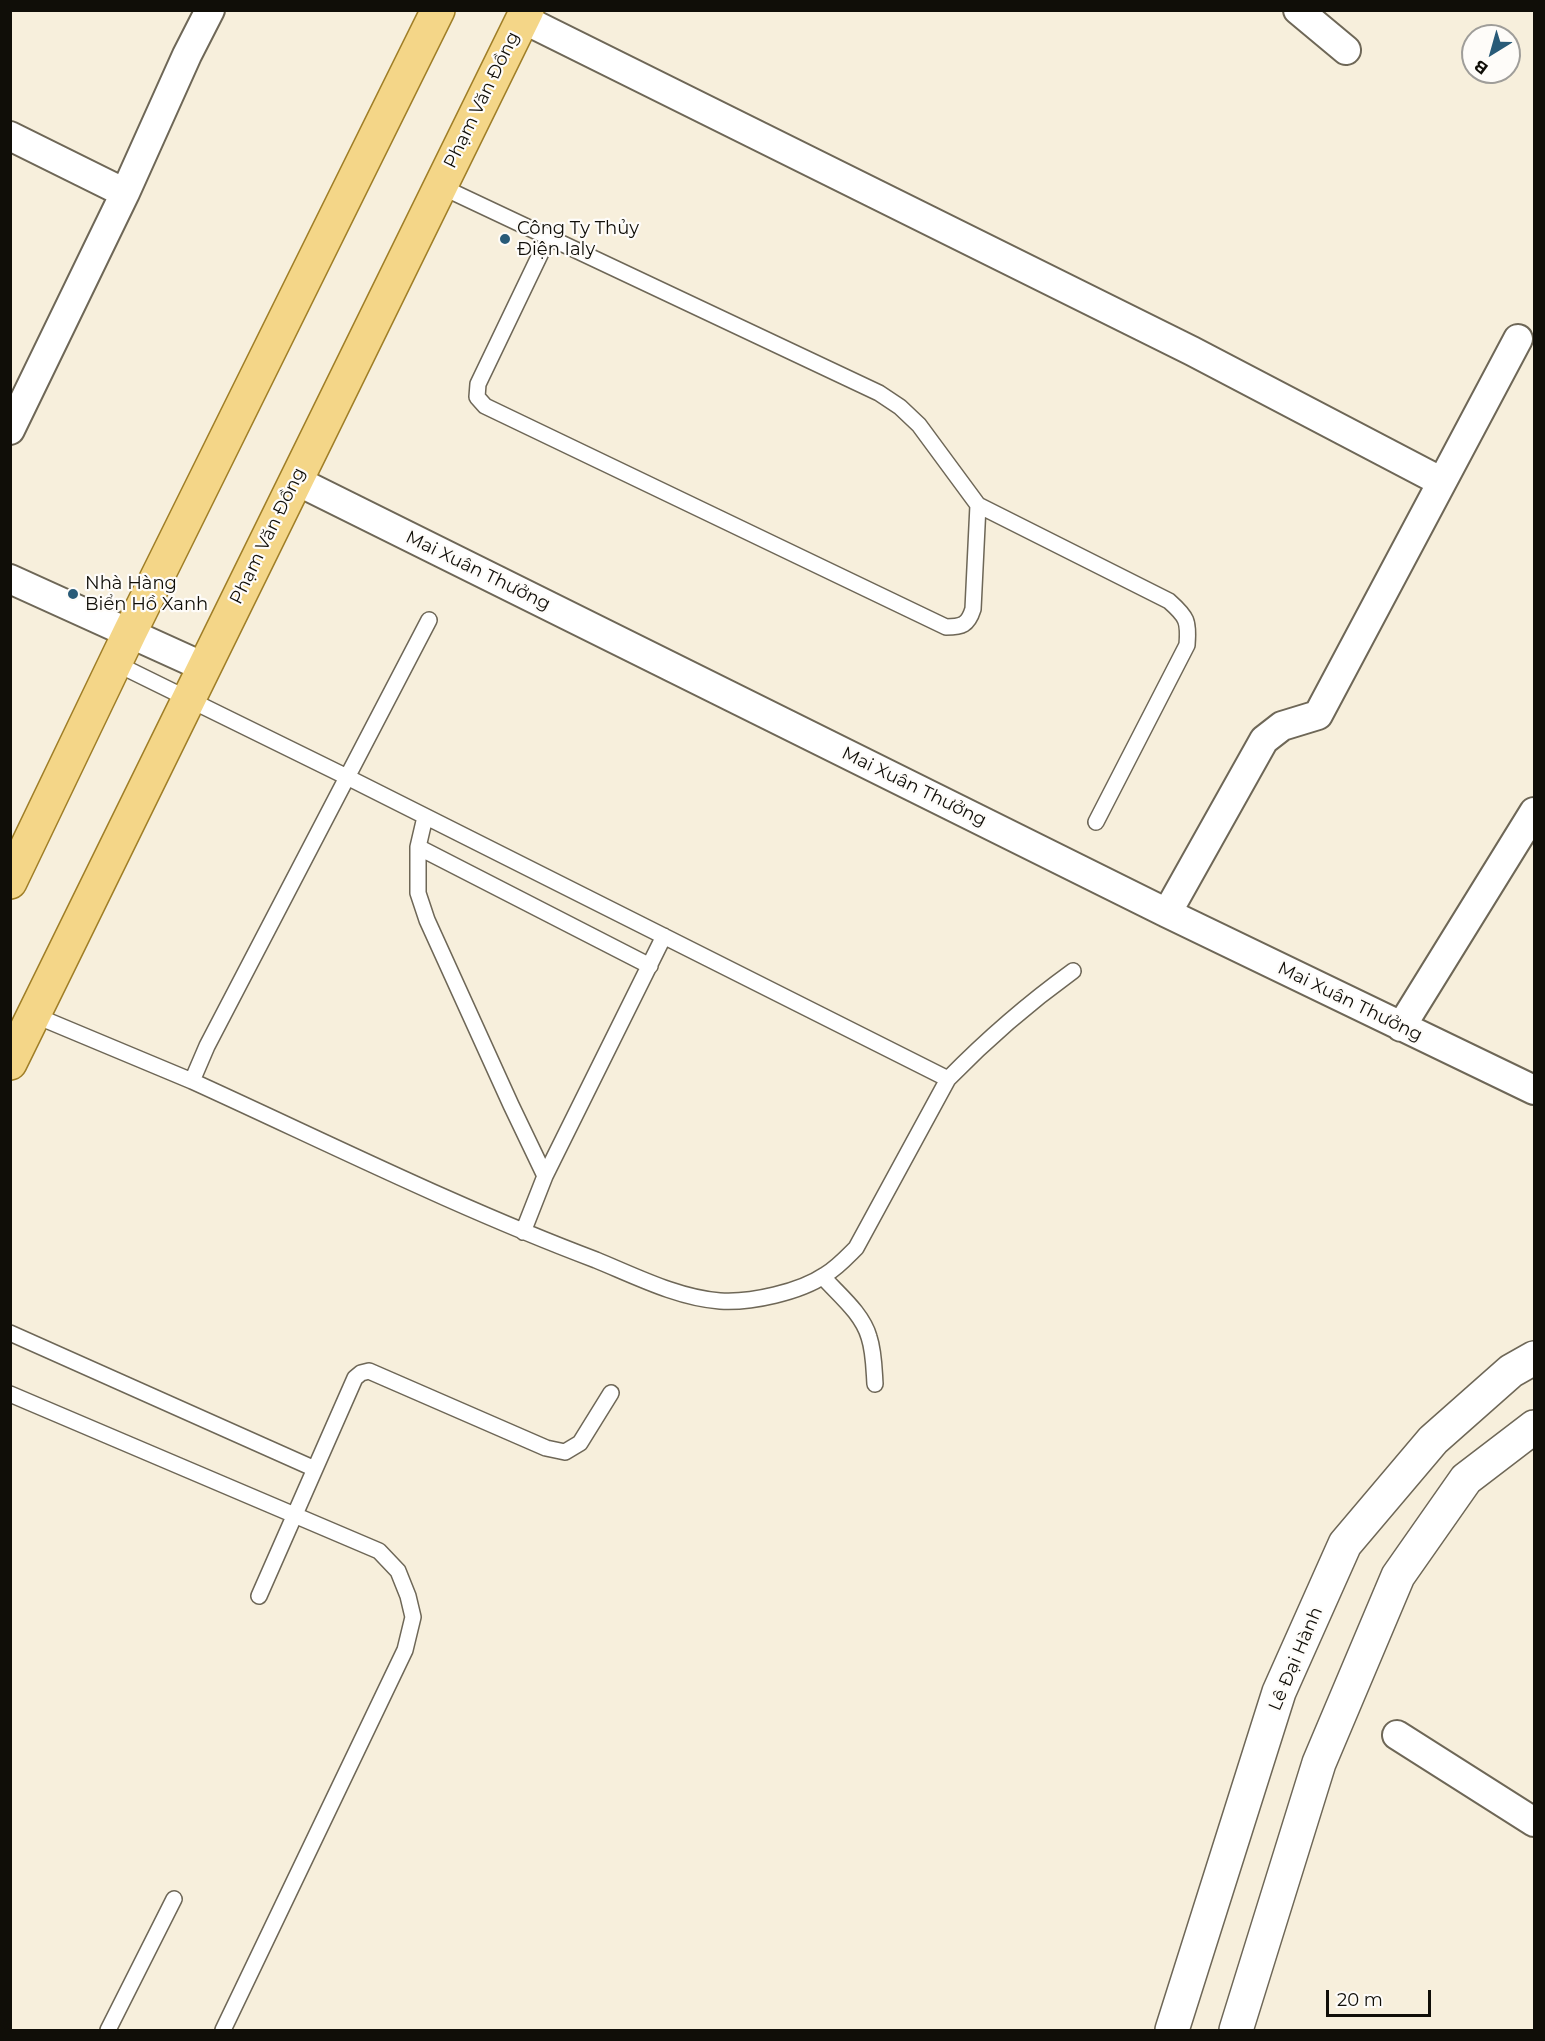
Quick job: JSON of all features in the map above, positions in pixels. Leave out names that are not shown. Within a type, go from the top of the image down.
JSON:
[{"type":"main road","points":[[10,882],[130,632],[438,10]]},
{"type":"main road","name":"Phạm Văn Đồng","points":[[10,1063],[525,15]]},
{"type":"main road","name":"Lê Đại Hành","points":[[1172,2031],[1279,1692],[1345,1544],[1433,1440],[1511,1371],[1534,1358]]},
{"type":"main road","points":[[1236,2031],[1319,1763],[1398,1576],[1466,1479],[1534,1427]]},
{"type":"street","points":[[10,430],[125,193],[187,55],[210,10]]},
{"type":"street","points":[[1299,10],[1346,50]]},
{"type":"street","points":[[525,15],[1192,351],[1442,482]]},
{"type":"street","points":[[10,136],[125,193]]},
{"type":"street","points":[[1167,913],[1264,740],[1282,726],[1318,715],[1518,339]]},
{"type":"street","name":"Mai Xuân Thưởng","points":[[295,480],[1167,913],[1534,1090]]},
{"type":"street","points":[[10,579],[204,667]]},
{"type":"street","points":[[1401,1027],[1534,812]]},
{"type":"street","points":[[1397,1736],[1534,1822]]},
{"type":"lane","points":[[440,186],[879,393],[900,407],[919,426],[978,505],[1169,601],[1184,615],[1188,630],[1187,645],[1096,822]]},
{"type":"lane","points":[[548,238],[478,384],[477,397],[484,406],[946,627],[958,627],[964,624],[970,619],[973,609],[978,505]]},
{"type":"lane","points":[[192,1081],[207,1046],[429,620]]},
{"type":"lane","points":[[115,663],[948,1079]]},
{"type":"lane","points":[[425,817],[418,847],[417,892],[427,920],[545,1176]]},
{"type":"lane","points":[[418,847],[650,966]]},
{"type":"lane","points":[[523,1232],[545,1176],[664,936]]},
{"type":"lane","points":[[34,1015],[192,1081],[523,1232],[689,1296],[720,1301],[750,1300],[800,1288],[823,1277],[840,1265],[856,1248],[948,1079],[986,1040],[1028,1004],[1073,971]]},
{"type":"lane","points":[[823,1277],[853,1309],[869,1335],[874,1360],[875,1384]]},
{"type":"lane","points":[[10,1333],[315,1469]]},
{"type":"lane","points":[[259,1596],[355,1378],[361,1372],[369,1371],[546,1448],[566,1452],[580,1443],[611,1393]]},
{"type":"lane","points":[[10,1394],[379,1551],[398,1571],[408,1596],[413,1617],[405,1650],[223,2031]]},
{"type":"lane","points":[[108,2031],[174,1899]]},
{"type":"place","name":"Công Ty Thủy Điện Ialy","points":[[505,239]]},
{"type":"place","name":"Nhà Hàng Biển Hồ Xanh","points":[[73,594]]}]
